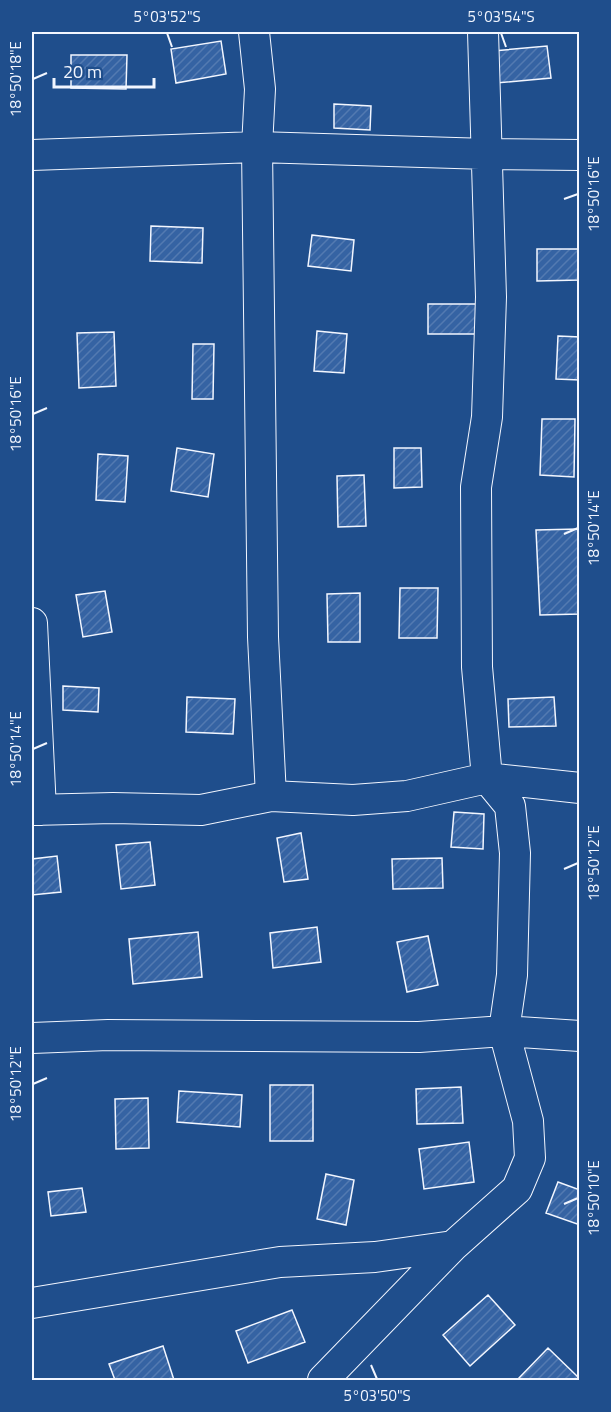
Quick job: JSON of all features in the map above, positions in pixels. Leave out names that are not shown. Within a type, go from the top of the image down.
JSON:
[{"type":"street","points":[[254,32],[260,89],[257,147],[263,637],[271,796]]},
{"type":"street","points":[[323,1380],[453,1246],[517,1188],[530,1158],[528,1121],[504,1031],[512,975],[515,853],[510,806],[487,778],[477,668],[476,487],[487,417],[491,297],[483,32]]},
{"type":"street","points":[[32,155],[257,147],[579,155]]},
{"type":"street","points":[[32,623],[36,810],[113,808],[201,810],[271,796],[353,800],[396,797],[487,778],[579,788]]},
{"type":"street","points":[[32,1038],[108,1035],[419,1037],[504,1031],[579,1036]]},
{"type":"street","points":[[32,1303],[280,1262],[375,1257],[453,1246]]},
{"type":"building","points":[[221,41],[226,74],[176,83],[171,49]]},
{"type":"building","points":[[547,46],[551,78],[496,83],[493,51]]},
{"type":"building","points":[[71,55],[127,55],[126,89],[71,88]]},
{"type":"building","points":[[334,104],[371,106],[370,130],[334,128]]},
{"type":"building","points":[[151,226],[203,228],[202,263],[150,261]]},
{"type":"building","points":[[312,235],[354,240],[351,271],[308,266]]},
{"type":"building","points":[[537,249],[580,249],[580,280],[537,281]]},
{"type":"building","points":[[428,304],[478,304],[477,334],[428,334]]},
{"type":"building","points":[[317,331],[347,334],[344,373],[314,371]]},
{"type":"building","points":[[114,332],[116,386],[79,388],[77,333]]},
{"type":"building","points":[[558,336],[580,337],[580,380],[556,379]]},
{"type":"building","points":[[193,344],[214,344],[213,399],[192,399]]},
{"type":"building","points":[[542,419],[575,419],[574,477],[540,475]]},
{"type":"building","points":[[177,448],[214,454],[208,497],[171,491]]},
{"type":"building","points":[[394,448],[421,448],[422,487],[394,488]]},
{"type":"building","points":[[98,454],[128,456],[125,502],[96,500]]},
{"type":"building","points":[[364,475],[366,526],[338,527],[337,476]]},
{"type":"building","points":[[578,529],[580,614],[540,615],[536,530]]},
{"type":"building","points":[[400,588],[438,588],[437,638],[399,638]]},
{"type":"building","points":[[105,591],[112,632],[83,637],[76,595]]},
{"type":"building","points":[[360,593],[360,642],[328,642],[327,594]]},
{"type":"building","points":[[63,686],[99,688],[98,712],[63,710]]},
{"type":"building","points":[[187,697],[235,699],[233,734],[186,732]]},
{"type":"building","points":[[554,697],[556,726],[509,727],[508,699]]},
{"type":"building","points":[[454,812],[484,814],[483,849],[451,847]]},
{"type":"building","points":[[301,833],[308,879],[284,882],[277,838]]},
{"type":"building","points":[[150,842],[155,885],[121,889],[116,845]]},
{"type":"building","points":[[57,856],[61,892],[32,895],[32,859]]},
{"type":"building","points":[[442,858],[443,888],[393,889],[392,859]]},
{"type":"building","points":[[317,927],[321,962],[273,968],[270,933]]},
{"type":"building","points":[[198,932],[202,977],[133,984],[129,939]]},
{"type":"building","points":[[428,936],[438,985],[407,992],[397,942]]},
{"type":"building","points":[[270,1085],[313,1085],[313,1141],[270,1141]]},
{"type":"building","points":[[461,1087],[463,1123],[417,1124],[416,1089]]},
{"type":"building","points":[[179,1091],[242,1095],[240,1127],[177,1122]]},
{"type":"building","points":[[148,1098],[149,1148],[116,1149],[115,1099]]},
{"type":"building","points":[[469,1142],[474,1182],[424,1189],[419,1149]]},
{"type":"building","points":[[326,1174],[354,1180],[346,1225],[317,1219]]},
{"type":"building","points":[[558,1182],[580,1190],[580,1225],[546,1213]]},
{"type":"building","points":[[82,1188],[86,1212],[51,1216],[48,1192]]},
{"type":"building","points":[[488,1295],[515,1325],[470,1366],[443,1335]]},
{"type":"building","points":[[292,1310],[305,1342],[248,1363],[236,1331]]},
{"type":"building","points":[[163,1346],[174,1380],[115,1380],[109,1364]]},
{"type":"building","points":[[548,1348],[579,1378],[577,1380],[521,1380],[519,1378]]}]
